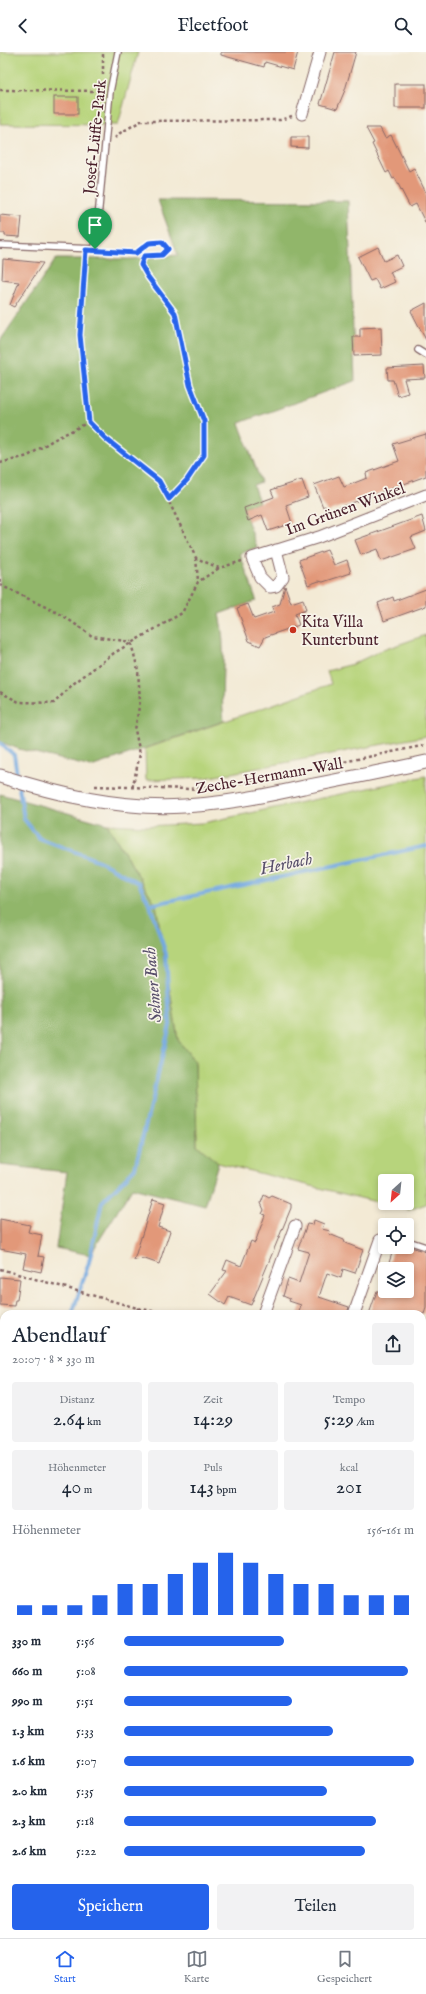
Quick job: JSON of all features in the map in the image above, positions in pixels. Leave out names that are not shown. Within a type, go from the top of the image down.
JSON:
[{"type":"street","points":[[302,114],[320,52]]},
{"type":"street","name":"Im Grünen Winkel","points":[[276,550],[283,577],[276,586],[270,586],[264,583],[260,578],[252,558],[276,550],[319,537],[426,497]]},
{"type":"street","name":"Zeche-Hermann-Wall","points":[[1,776],[87,800],[129,805],[184,806],[252,798],[426,762]]},
{"type":"street","points":[[264,1310],[295,1226]]},
{"type":"street","points":[[355,1310],[378,1246]]},
{"type":"lane","name":"Josef-Lüffe-Park","points":[[95,249],[106,147],[110,92],[118,52]]},
{"type":"lane","points":[[0,245],[86,250],[95,249]]},
{"type":"lane","points":[[418,350],[426,355]]},
{"type":"lane","points":[[414,1243],[426,1248]]},
{"type":"path","points":[[103,52],[103,76]]},
{"type":"path","points":[[0,90],[103,91],[103,84]]},
{"type":"path","points":[[106,147],[120,133],[140,121],[280,120],[302,114]]},
{"type":"path","points":[[95,249],[136,253],[144,256],[162,255],[168,249],[162,242],[149,243],[136,253]]},
{"type":"path","points":[[86,250],[80,335],[89,422],[106,439],[159,481],[169,499],[196,558],[198,582]]},
{"type":"path","points":[[144,256],[141,265],[148,277],[175,313],[190,385],[204,421],[204,455],[187,480],[169,499]]},
{"type":"path","points":[[0,463],[28,456],[53,440],[89,422]]},
{"type":"path","points":[[196,558],[219,568]]},
{"type":"path","points":[[0,692],[19,702],[54,703],[73,684],[114,653],[182,613],[198,582],[219,568],[252,558]]},
{"type":"path","points":[[0,578],[1,585],[62,615],[92,636],[131,642]]},
{"type":"path","points":[[131,642],[138,670],[140,701],[135,730],[140,754],[132,788]]},
{"type":"path","points":[[88,785],[132,788],[189,789],[246,782],[426,745]]},
{"type":"path","points":[[0,1269],[147,1310]]},
{"type":"green space","points":[[0,52],[138,52],[118,125],[0,124]]},
{"type":"green space","points":[[158,200],[348,201],[355,381],[239,423],[261,482],[253,485],[259,502],[243,508],[257,547],[240,554],[256,599],[255,601],[219,614],[223,641],[222,695],[224,721],[91,767],[19,749],[0,742],[0,341],[56,259],[132,259],[178,255]]},
{"type":"green space","points":[[426,635],[426,736],[205,778],[146,780],[145,749],[331,684],[327,671],[353,664],[380,651]]},
{"type":"green space","points":[[426,776],[426,1204],[414,1208],[414,1174],[378,1174],[378,1202],[218,1163],[197,1145],[195,1062],[178,1040],[156,905],[107,824],[147,826],[203,823]]},
{"type":"green space","points":[[0,794],[107,824],[156,905],[178,1040],[195,1062],[197,1145],[218,1163],[205,1206],[132,1188],[90,1255],[56,1248],[67,1172],[0,1165]]},
{"type":"building","points":[[221,52],[298,52],[293,70],[265,62],[264,67],[221,55]]},
{"type":"building","points":[[335,52],[356,52],[345,90],[337,109],[320,104]]},
{"type":"building","points":[[395,84],[426,84],[426,108],[395,108]]},
{"type":"building","points":[[54,97],[78,97],[78,114],[54,114]]},
{"type":"building","points":[[366,128],[380,128],[385,138],[391,135],[409,171],[414,168],[426,193],[426,224],[416,204],[410,207],[395,178],[393,179],[389,171],[386,173],[372,144],[374,143]]},
{"type":"building","points":[[291,137],[308,137],[308,148],[291,147]]},
{"type":"building","points":[[0,215],[22,217],[20,237],[5,236],[5,233],[0,233]]},
{"type":"building","points":[[378,247],[384,261],[397,255],[402,266],[390,272],[395,282],[380,289],[375,279],[370,281],[358,257]]},
{"type":"building","points":[[3,259],[43,263],[14,307],[10,305],[19,282],[2,280]]},
{"type":"building","points":[[426,303],[426,340],[411,311]]},
{"type":"building","points":[[381,327],[382,355],[354,356],[353,337],[360,337],[360,328]]},
{"type":"building","points":[[424,366],[425,378],[404,379],[408,393],[398,396],[393,380],[388,380],[387,368]]},
{"type":"building","points":[[426,434],[426,476],[327,512],[325,506],[323,507],[314,485],[339,476],[344,487],[367,478],[366,473],[399,461],[393,444]]},
{"type":"building","points":[[302,480],[308,497],[286,505],[292,523],[268,531],[262,515],[248,521],[244,508],[274,497],[271,490]]},
{"type":"building","points":[[422,516],[426,531],[411,537],[416,549],[381,561],[377,549],[361,555],[355,540]]},
{"type":"building","points":[[327,550],[334,565],[347,560],[351,573],[308,585],[299,560]]},
{"type":"building","points":[[285,586],[291,603],[303,599],[306,610],[295,614],[299,625],[265,637],[260,646],[249,641],[237,608],[248,604],[254,619],[274,612],[272,607],[280,604]]},
{"type":"building","points":[[426,589],[426,606],[384,621],[378,603],[393,597],[394,601]]},
{"type":"building","points":[[264,1195],[269,1198],[272,1196],[291,1204],[291,1208],[251,1305],[229,1297],[225,1305],[210,1294],[227,1271],[223,1270],[227,1260],[241,1266],[251,1241],[255,1243],[265,1215],[262,1214],[264,1210],[261,1203]]},
{"type":"building","points":[[153,1199],[165,1203],[158,1227],[170,1231],[159,1264],[145,1259],[134,1260]]},
{"type":"building","points":[[0,1219],[30,1225],[28,1232],[42,1235],[38,1256],[44,1257],[41,1272],[23,1268],[26,1254],[0,1249]]},
{"type":"building","points":[[314,1220],[324,1224],[322,1229],[330,1231],[329,1234],[344,1240],[345,1243],[363,1250],[355,1273],[343,1269],[341,1278],[327,1273],[319,1297],[349,1307],[348,1310],[299,1310],[301,1305],[289,1301],[290,1299],[283,1296],[288,1279],[299,1283],[309,1252],[298,1249],[307,1224],[313,1225]]},
{"type":"building","points":[[414,1248],[426,1252],[425,1310],[370,1310],[377,1291],[378,1298],[414,1298],[414,1262],[389,1262],[392,1254],[414,1254]]},
{"type":"building","points":[[0,1277],[20,1279],[17,1300],[15,1300],[14,1306],[0,1305]]},
{"type":"waterway","name":"Selmer Bach","points":[[0,743],[14,755],[24,819],[39,838],[99,861],[139,883],[150,905],[166,954],[170,1025],[135,1168],[102,1202],[89,1262],[73,1310]]},
{"type":"waterway","name":"Herbach","points":[[150,905],[426,846]]},
{"type":"place","name":"Kita Villa Kunterbunt","points":[[293,630]]},
{"type":"route","points":[[162,242],[168,249],[162,255],[144,256],[141,265],[148,277],[175,313],[183,345],[190,385],[204,421],[204,455],[187,480],[169,499],[159,481],[106,439],[89,422],[80,335],[86,250],[95,249],[136,253],[149,243],[162,242]]}]
